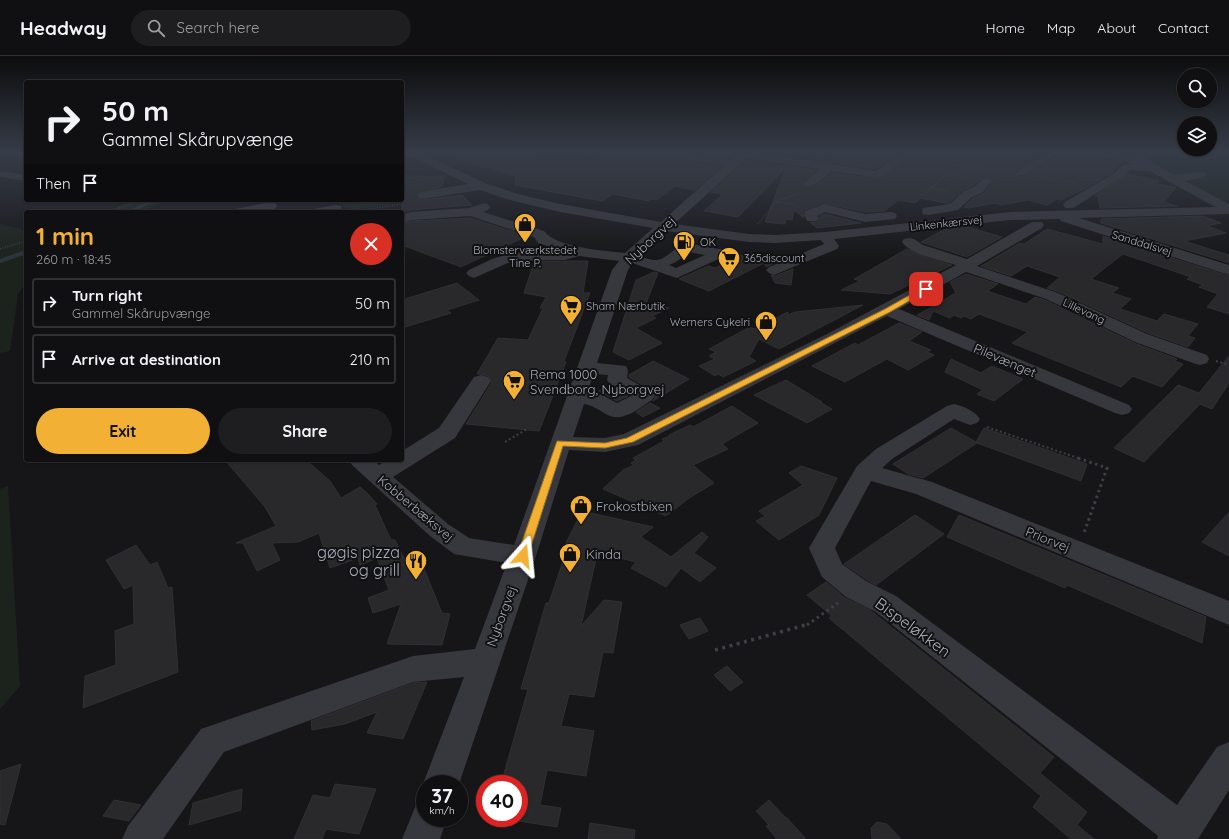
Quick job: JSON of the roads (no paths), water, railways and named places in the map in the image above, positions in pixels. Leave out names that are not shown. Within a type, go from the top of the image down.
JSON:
[{"type":"street","points":[[422,195],[464,189]]},
{"type":"street","name":"Linkenkærsvej","points":[[489,189],[514,197],[560,208],[710,234],[776,239],[825,236],[967,220],[1056,214],[1229,209]]},
{"type":"street","name":"Nyborgvej","points":[[444,775],[523,556],[560,443],[620,270],[628,258],[706,189]]},
{"type":"street","points":[[812,218],[810,214],[824,208],[865,218],[908,214],[954,207],[968,194],[979,189]]},
{"type":"street","points":[[1069,205],[1096,189]]},
{"type":"street","points":[[1191,189],[1229,209]]},
{"type":"street","points":[[404,218],[410,216],[471,212],[514,197]]},
{"type":"street","points":[[250,210],[271,206]]},
{"type":"street","points":[[330,210],[336,209]]},
{"type":"street","points":[[471,212],[539,234],[542,240],[581,252],[628,258],[656,265]]},
{"type":"street","points":[[908,214],[926,225]]},
{"type":"street","name":"Sanddalsvej","points":[[1056,214],[1081,224],[1229,270]]},
{"type":"street","points":[[560,443],[605,445],[630,440],[887,310],[968,266],[1023,229]]},
{"type":"street","points":[[774,270],[832,246],[825,236]]},
{"type":"street","name":"Lillevang","points":[[909,242],[918,248],[1052,296],[1141,338],[1200,360]]},
{"type":"street","points":[[474,273],[500,260],[512,257],[562,256],[581,252]]},
{"type":"street","name":"Pilevænget","points":[[887,310],[1123,408]]},
{"type":"street","points":[[577,397],[595,399],[617,412],[645,396],[617,380],[619,370],[587,368]]},
{"type":"street","points":[[404,452],[447,433],[481,381]]},
{"type":"street","name":"Bispeløkken","points":[[970,419],[954,410],[884,454],[866,471],[822,548],[831,570],[856,589],[886,604],[1179,835]]},
{"type":"street","points":[[369,468],[382,462]]},
{"type":"street","name":"Kobberbæksvej","points":[[369,468],[439,530],[463,547],[523,556]]},
{"type":"street","name":"Priorvej","points":[[866,471],[924,488],[1229,613]]},
{"type":"street","points":[[141,839],[213,740],[413,669],[485,661]]},
{"type":"street","points":[[1179,835],[1229,760]]},
{"type":"street","points":[[421,839],[426,827]]},
{"type":"waterway","points":[[133,210],[153,202]]},
{"type":"waterway","points":[[0,261],[24,253]]},
{"type":"place","name":"Blomsterværkstedet Tine P.","points":[[525,244]]},
{"type":"place","name":"OK","points":[[684,262]]},
{"type":"place","name":"365discount","points":[[729,278]]},
{"type":"place","name":"Sham Nærbutik","points":[[571,326]]},
{"type":"place","name":"Werners Cykelri","points":[[766,342]]},
{"type":"place","name":"Rema 1000 Svendborg, Nyborgvej","points":[[514,400]]},
{"type":"place","name":"Frokostbixen","points":[[581,526]]},
{"type":"place","name":"Kinda","points":[[570,574]]},
{"type":"place","name":"gøgis pizza og grill","points":[[416,580]]}]
